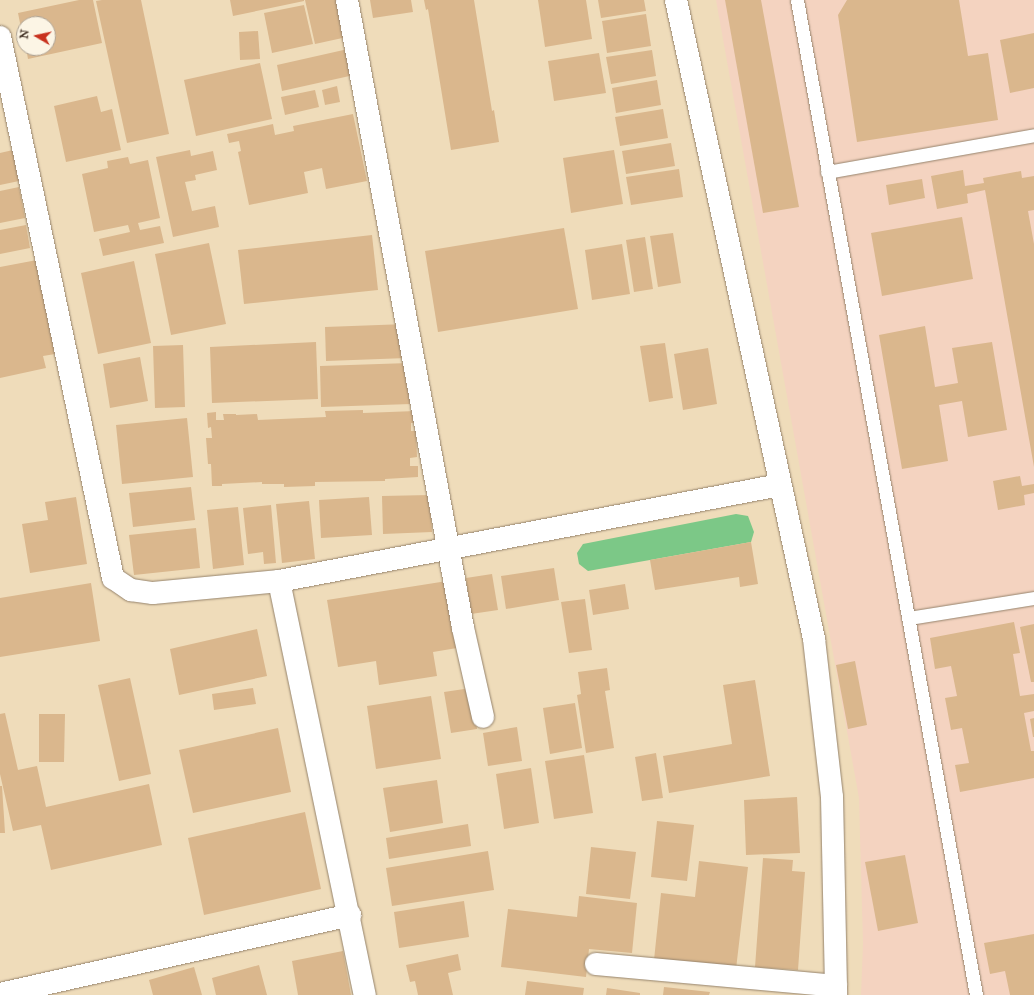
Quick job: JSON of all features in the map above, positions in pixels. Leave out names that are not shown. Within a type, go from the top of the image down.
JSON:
[{"type":"street","points":[[347,0],[463,628],[483,717]]},
{"type":"street","points":[[596,964],[836,990],[832,797],[814,639],[676,0]]},
{"type":"street","points":[[0,37],[113,578],[131,590],[153,593],[279,581],[780,485]]},
{"type":"street","points":[[279,581],[350,916],[365,995]]},
{"type":"street","points":[[0,994],[350,916]]},
{"type":"lane","points":[[797,0],[976,995]]},
{"type":"lane","points":[[827,172],[1034,135]]},
{"type":"lane","points":[[908,618],[1034,598]]},
{"type":"shaded area","points":[[716,0],[1034,0],[1034,995],[861,995],[863,944],[859,798]]},
{"type":"green space","points":[[736,514],[748,516],[754,532],[751,542],[588,571],[579,564],[577,553],[583,544]]},
{"type":"building","points":[[79,0],[93,0],[102,43],[56,53],[56,16],[19,16],[18,13]]},
{"type":"building","points":[[141,0],[169,134],[127,143],[96,1]]},
{"type":"building","points":[[230,0],[304,0],[304,1],[233,16]]},
{"type":"building","points":[[305,0],[339,0],[347,37],[315,44]]},
{"type":"building","points":[[370,0],[411,0],[413,12],[373,18]]},
{"type":"building","points":[[424,0],[474,0],[492,111],[494,110],[499,142],[451,150],[428,9],[426,10]]},
{"type":"building","points":[[538,0],[586,0],[592,39],[545,47]]},
{"type":"building","points":[[598,0],[644,0],[646,11],[601,18]]},
{"type":"building","points":[[725,0],[761,0],[799,207],[763,213]]},
{"type":"building","points":[[847,0],[959,0],[968,56],[988,53],[998,120],[857,142],[838,15]]},
{"type":"building","points":[[304,5],[313,44],[272,53],[264,13]]},
{"type":"building","points":[[646,14],[651,46],[607,53],[602,21]]},
{"type":"building","points":[[258,31],[260,59],[240,60],[239,32]]},
{"type":"building","points":[[1034,33],[1034,88],[1010,93],[1000,40]]},
{"type":"building","points":[[348,49],[354,75],[282,91],[277,65]]},
{"type":"building","points":[[652,50],[656,76],[611,84],[606,57]]},
{"type":"building","points":[[599,53],[606,93],[554,101],[548,61]]},
{"type":"building","points":[[27,56],[42,56],[28,59]]},
{"type":"building","points":[[260,63],[272,119],[196,136],[184,80]]},
{"type":"building","points":[[657,80],[661,105],[616,113],[612,88]]},
{"type":"building","points":[[337,86],[340,102],[325,105],[322,90]]},
{"type":"building","points":[[315,90],[319,107],[285,115],[281,97]]},
{"type":"building","points":[[97,96],[101,112],[112,109],[121,150],[66,162],[54,106]]},
{"type":"building","points":[[663,109],[668,138],[620,146],[615,117]]},
{"type":"building","points":[[353,114],[367,181],[326,189],[322,168],[304,172],[308,193],[249,205],[238,152],[241,151],[239,141],[229,143],[227,134],[273,124],[275,135],[294,131],[293,126]]},
{"type":"building","points":[[671,143],[675,166],[626,174],[622,151]]},
{"type":"building","points":[[13,150],[19,181],[0,185],[0,153]]},
{"type":"building","points":[[190,150],[191,156],[213,151],[217,170],[195,175],[196,180],[185,182],[192,211],[215,206],[219,227],[173,237],[156,157]]},
{"type":"building","points":[[614,150],[623,204],[571,213],[563,158]]},
{"type":"building","points":[[128,157],[130,164],[148,160],[160,218],[138,223],[140,230],[160,226],[164,243],[103,256],[99,239],[130,232],[128,225],[94,232],[82,174],[108,168],[107,161]]},
{"type":"building","points":[[679,169],[683,197],[631,205],[626,177]]},
{"type":"building","points":[[963,170],[965,186],[984,183],[983,178],[1021,171],[1022,178],[1034,176],[1034,210],[1028,211],[1034,244],[1034,467],[985,190],[967,194],[968,203],[937,209],[931,176]]},
{"type":"building","points":[[922,179],[925,198],[889,205],[886,185]]},
{"type":"building","points":[[19,187],[25,218],[0,223],[0,191]]},
{"type":"building","points":[[962,217],[973,279],[882,296],[871,233]]},
{"type":"building","points":[[26,225],[30,248],[0,254],[0,230]]},
{"type":"building","points":[[564,228],[578,309],[438,332],[425,251]]},
{"type":"building","points":[[673,233],[681,283],[658,287],[650,236]]},
{"type":"building","points":[[372,235],[378,290],[244,304],[238,250]]},
{"type":"building","points":[[645,237],[653,289],[634,292],[626,240]]},
{"type":"building","points":[[209,243],[226,324],[171,335],[155,254]]},
{"type":"building","points":[[622,244],[630,294],[592,300],[585,250]]},
{"type":"building","points":[[37,260],[55,354],[43,356],[46,368],[0,378],[0,267]]},
{"type":"building","points":[[134,261],[151,343],[98,354],[81,273]]},
{"type":"building","points":[[406,324],[407,358],[326,361],[325,327]]},
{"type":"building","points":[[925,326],[935,387],[958,383],[952,348],[992,342],[1007,430],[968,437],[962,401],[939,405],[948,461],[902,469],[879,335]]},
{"type":"building","points":[[316,342],[318,399],[212,403],[210,347]]},
{"type":"building","points":[[665,343],[673,398],[649,402],[640,346]]},
{"type":"building","points":[[183,345],[185,407],[155,408],[153,346]]},
{"type":"building","points":[[708,348],[717,404],[683,410],[674,354]]},
{"type":"building","points":[[140,357],[148,401],[110,408],[103,364]]},
{"type":"building","points":[[409,363],[411,404],[321,407],[320,366]]},
{"type":"building","points":[[363,410],[363,413],[416,411],[416,423],[411,423],[411,431],[416,431],[417,457],[410,458],[410,466],[418,466],[418,477],[385,479],[385,481],[315,482],[315,486],[284,487],[284,484],[262,484],[262,482],[212,486],[211,464],[208,464],[206,438],[212,438],[211,427],[208,428],[207,413],[216,412],[216,420],[224,420],[223,414],[257,414],[258,420],[326,417],[325,411]]},
{"type":"building","points":[[187,418],[193,477],[122,484],[116,425]]},
{"type":"building","points":[[1020,476],[1022,486],[1034,484],[1034,493],[1024,495],[1025,505],[998,510],[993,481]]},
{"type":"building","points":[[191,487],[195,520],[133,527],[129,493]]},
{"type":"building","points":[[430,495],[432,532],[383,534],[382,496]]},
{"type":"building","points":[[76,497],[87,564],[30,573],[22,524],[48,520],[45,502]]},
{"type":"building","points":[[369,497],[372,535],[321,538],[319,500]]},
{"type":"building","points":[[309,501],[315,559],[282,563],[276,504]]},
{"type":"building","points":[[271,505],[276,563],[264,564],[263,552],[248,554],[243,508]]},
{"type":"building","points":[[238,507],[244,565],[213,569],[207,510]]},
{"type":"building","points":[[196,528],[200,568],[134,575],[129,535]]},
{"type":"building","points":[[751,542],[758,584],[740,587],[739,577],[655,590],[650,560]]},
{"type":"building","points":[[554,568],[559,600],[506,609],[501,576]]},
{"type":"building","points":[[492,574],[498,610],[471,614],[466,578]]},
{"type":"building","points":[[447,581],[457,648],[433,652],[437,676],[379,685],[376,661],[338,667],[327,600]]},
{"type":"building","points":[[91,583],[100,641],[0,657],[0,598]]},
{"type":"building","points":[[625,584],[629,609],[593,615],[589,590]]},
{"type":"building","points":[[585,599],[592,650],[569,653],[561,602]]},
{"type":"building","points":[[1014,622],[1020,653],[1013,654],[1020,696],[1034,694],[1034,711],[1024,713],[1031,751],[1034,751],[1034,778],[960,792],[955,765],[969,763],[962,728],[951,730],[945,698],[957,696],[951,666],[935,669],[930,638]]},
{"type":"building","points":[[1034,624],[1034,682],[1031,682],[1020,627]]},
{"type":"building","points":[[257,629],[267,676],[179,695],[170,649]]},
{"type":"building","points":[[855,661],[867,725],[848,729],[836,665]]},
{"type":"building","points":[[607,668],[610,690],[605,691],[614,748],[586,753],[577,695],[581,694],[578,672]]},
{"type":"building","points":[[130,678],[151,774],[119,781],[98,685]]},
{"type":"building","points":[[755,680],[770,776],[669,793],[663,756],[732,744],[723,685]]},
{"type":"building","points":[[253,688],[256,704],[214,710],[212,694]]},
{"type":"building","points":[[471,688],[477,729],[451,733],[444,692]]},
{"type":"building","points":[[431,696],[441,759],[376,769],[367,706]]},
{"type":"building","points":[[575,703],[582,748],[550,754],[543,708]]},
{"type":"building","points":[[5,713],[18,770],[37,766],[46,807],[149,784],[162,845],[51,870],[41,825],[13,831],[0,774],[0,714]]},
{"type":"building","points":[[39,714],[65,714],[64,762],[39,762]]},
{"type":"building","points":[[1034,718],[1034,737],[1033,737],[1030,719]]},
{"type":"building","points":[[517,727],[522,761],[488,766],[483,733]]},
{"type":"building","points":[[278,728],[291,792],[193,813],[179,750]]},
{"type":"building","points":[[656,753],[663,798],[642,801],[635,757]]},
{"type":"building","points":[[584,755],[593,813],[554,819],[545,761]]},
{"type":"building","points":[[531,768],[539,823],[504,829],[496,774]]},
{"type":"building","points":[[437,780],[443,823],[390,832],[383,788]]},
{"type":"building","points":[[0,786],[2,786],[5,833],[0,833]]},
{"type":"building","points":[[797,797],[800,853],[746,855],[744,800]]},
{"type":"building","points":[[305,812],[321,889],[204,915],[188,838]]},
{"type":"building","points":[[657,821],[694,825],[687,881],[651,877]]},
{"type":"building","points":[[468,824],[471,846],[389,859],[386,838]]},
{"type":"building","points":[[591,847],[636,852],[630,899],[586,894]]},
{"type":"building","points":[[488,851],[494,890],[392,906],[386,868]]},
{"type":"building","points":[[905,855],[918,923],[878,931],[865,862]]},
{"type":"building","points":[[763,858],[793,860],[792,871],[805,872],[798,970],[755,967]]},
{"type":"building","points":[[699,861],[748,867],[736,969],[654,960],[661,893],[695,897]]},
{"type":"building","points":[[579,896],[637,903],[632,953],[589,949],[586,977],[501,967],[508,909],[577,917]]},
{"type":"building","points":[[464,901],[469,937],[399,948],[394,912]]},
{"type":"building","points":[[1034,934],[1034,995],[1010,995],[1005,971],[990,974],[984,943]]},
{"type":"building","points":[[343,951],[351,995],[298,995],[292,961]]},
{"type":"building","points":[[458,954],[461,970],[448,973],[453,995],[418,995],[415,981],[410,982],[406,965]]},
{"type":"building","points":[[259,965],[267,995],[216,995],[212,978]]},
{"type":"building","points":[[194,967],[202,995],[153,995],[149,980]]},
{"type":"building","points":[[527,981],[584,988],[583,995],[525,995]]},
{"type":"building","points":[[664,987],[710,992],[709,995],[663,995]]},
{"type":"building","points":[[607,988],[640,993],[640,995],[606,995]]}]
